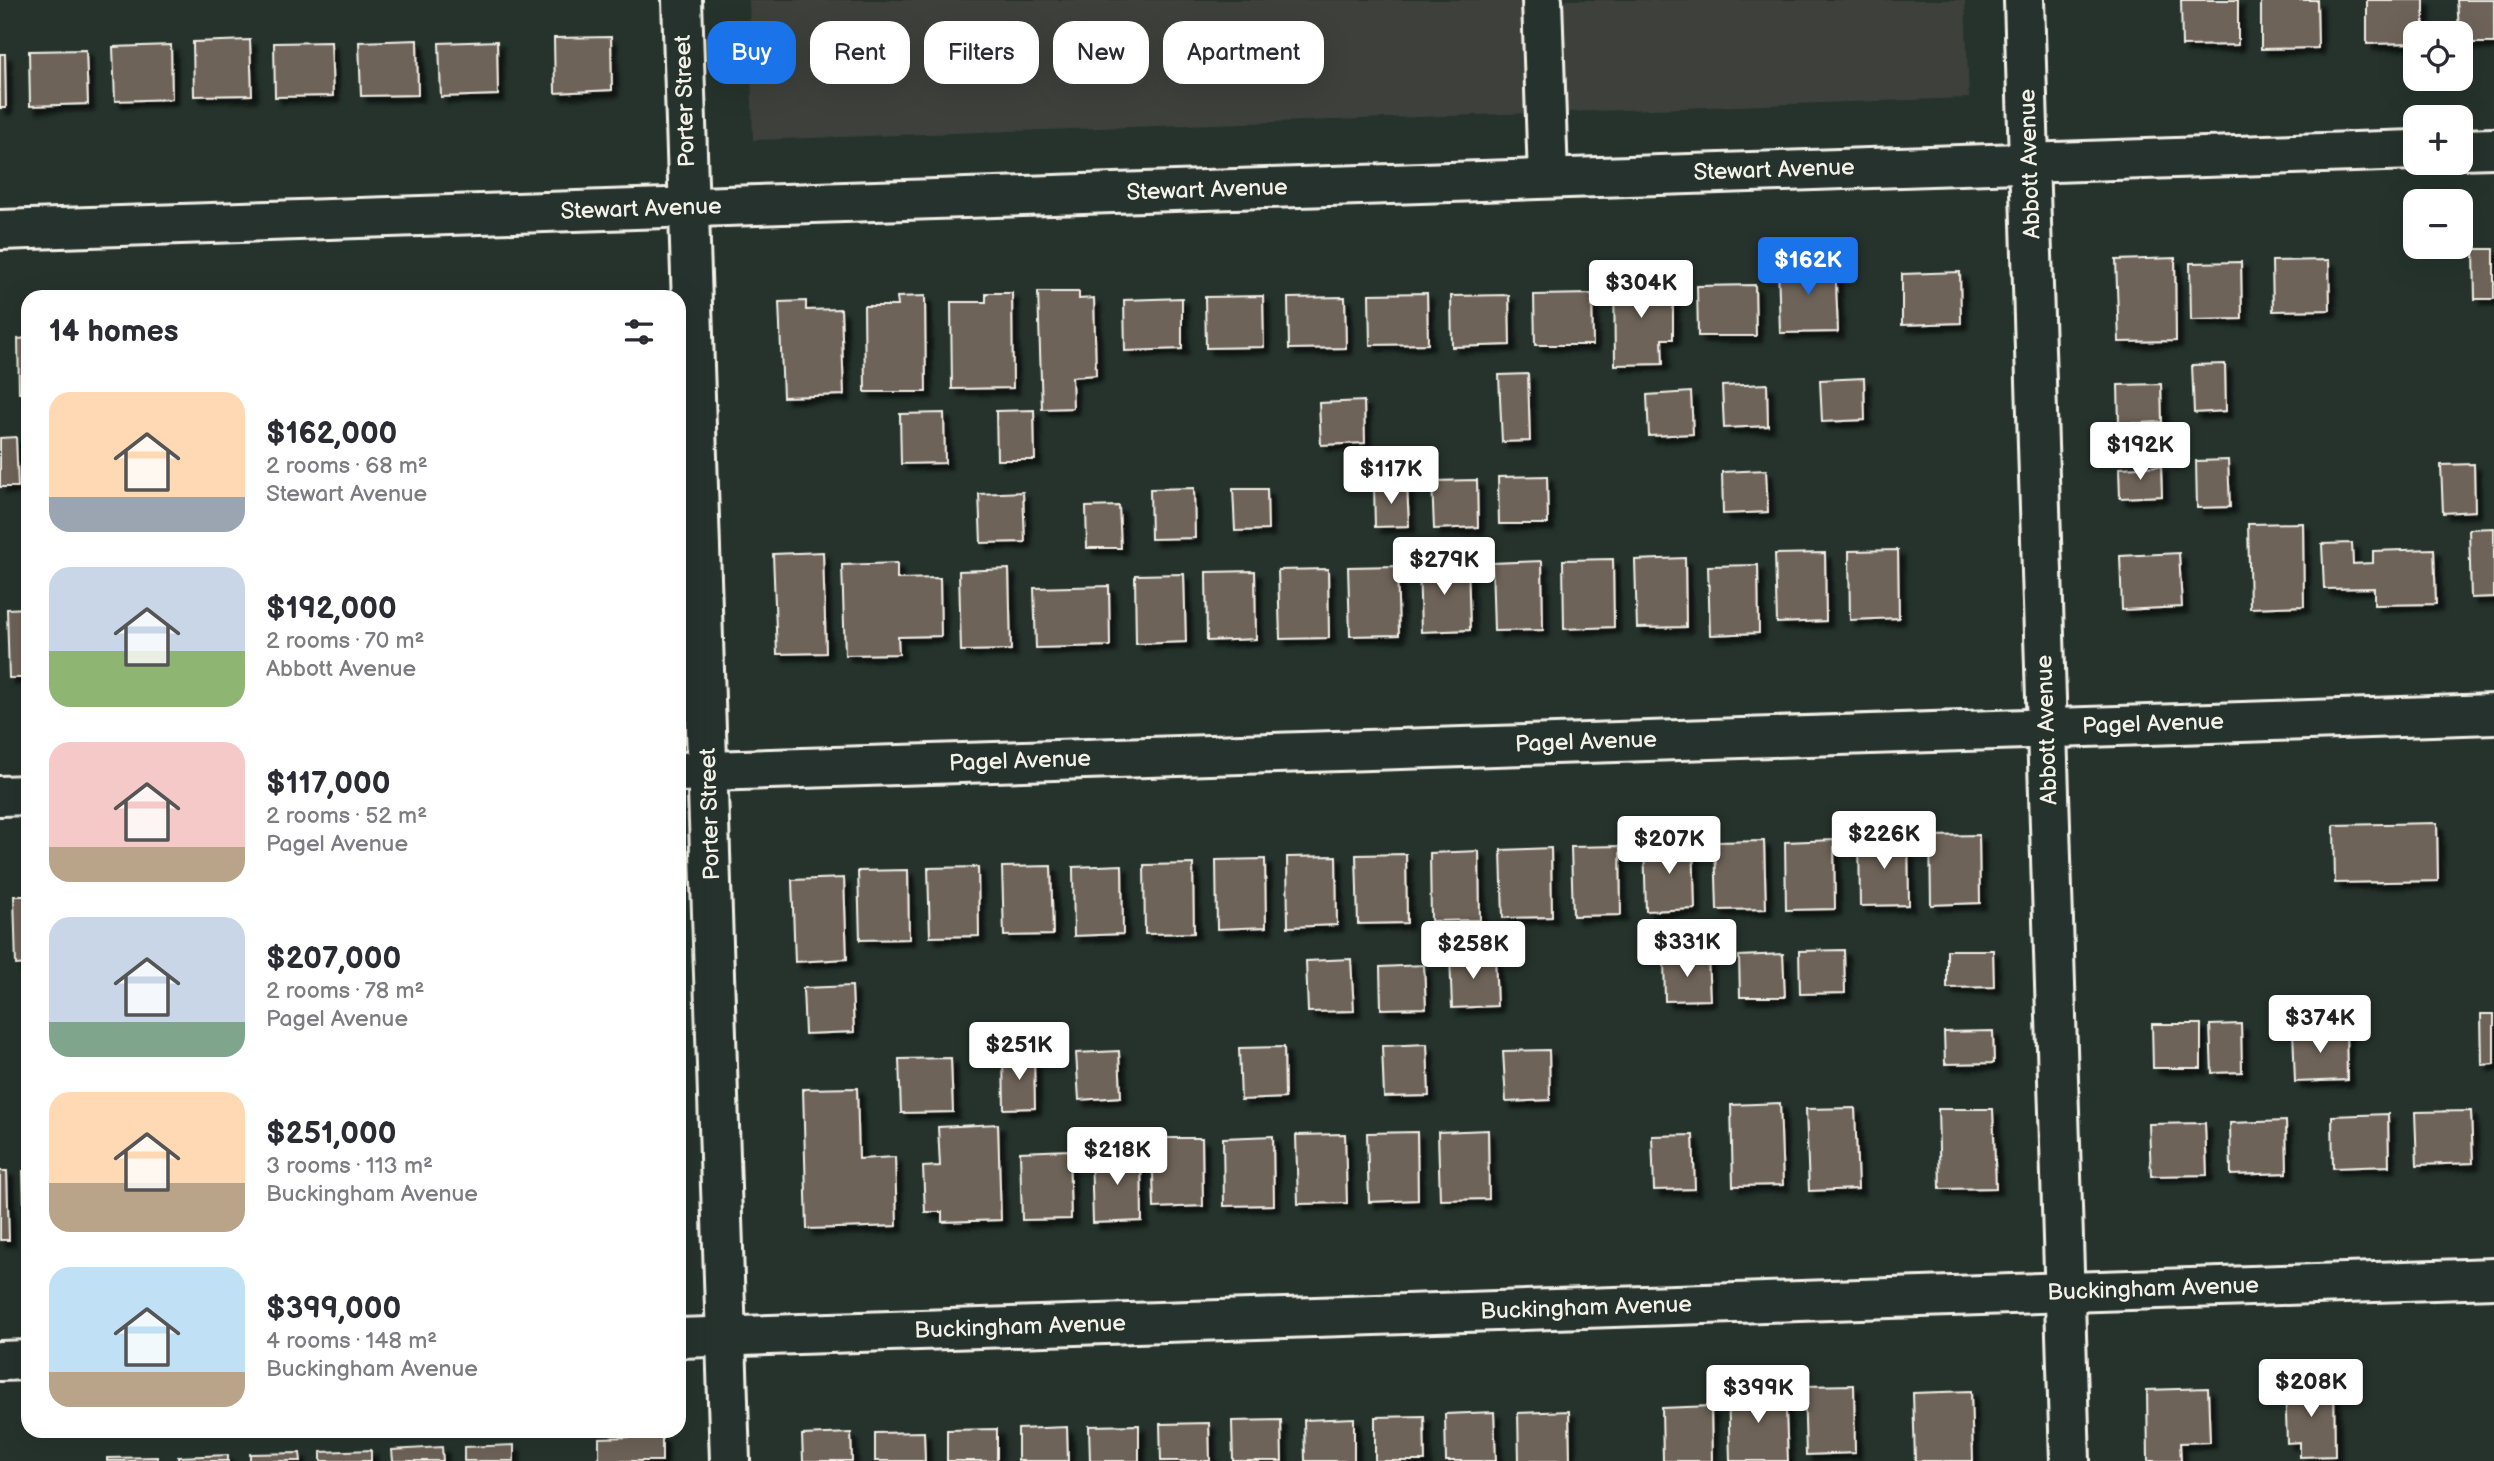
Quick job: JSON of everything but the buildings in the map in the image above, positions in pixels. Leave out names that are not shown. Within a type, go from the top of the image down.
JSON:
[{"type":"street","name":"Porter Street","points":[[682,0],[688,207],[694,772],[726,1337],[730,1461]]},
{"type":"street","points":[[1542,0],[1548,178]]},
{"type":"street","name":"Abbott Avenue","points":[[2024,0],[2070,1461]]},
{"type":"street","points":[[2473,149],[2494,148]]},
{"type":"street","name":"Stewart Avenue","points":[[0,230],[2403,150]]},
{"type":"street","name":"Pagel Avenue","points":[[694,772],[2494,714]]},
{"type":"street","points":[[0,796],[21,795]]},
{"type":"street","name":"Buckingham Avenue","points":[[686,1338],[2494,1278]]},
{"type":"street","points":[[0,1361],[21,1360]]},
{"type":"shaded area","points":[[749,0],[1965,0],[1969,98],[753,140],[751,84],[796,84],[796,21],[750,21]]}]
